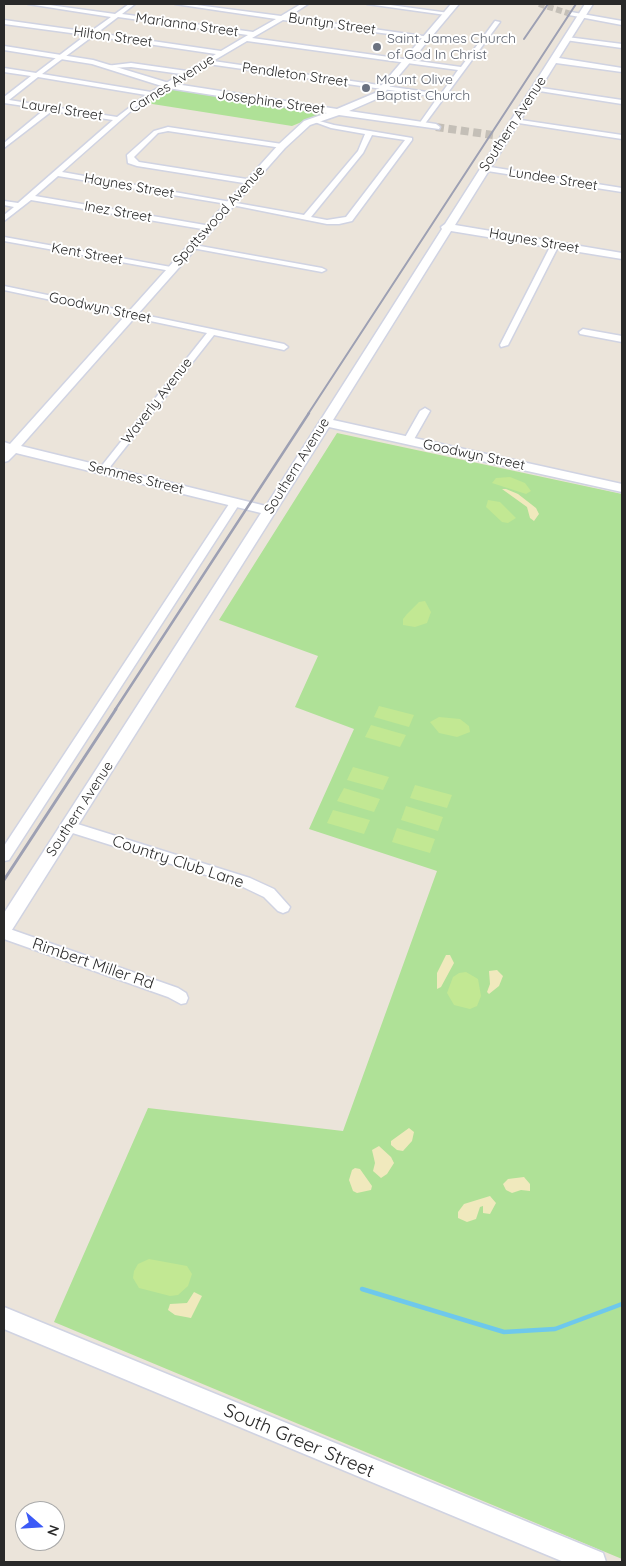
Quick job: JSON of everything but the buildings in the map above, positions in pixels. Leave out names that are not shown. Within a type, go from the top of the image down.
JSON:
[{"type":"main road","name":"Spottswood Avenue","points":[[230,203],[297,130],[314,120],[370,100],[385,88],[455,4]]},
{"type":"main road","name":"Southern Avenue","points":[[4,928],[325,422],[446,227],[589,4]]},
{"type":"main road","points":[[4,48],[108,66]]},
{"type":"main road","points":[[553,60],[622,70]]},
{"type":"main road","name":"Josephine Street","points":[[108,66],[168,85],[436,127]]},
{"type":"main road","points":[[492,135],[503,137]]},
{"type":"main road","name":"Haynes Street","points":[[446,227],[622,256]]},
{"type":"main road","name":"Goodwyn Street","points":[[325,422],[622,488]]},
{"type":"main road","name":"Semmes Street","points":[[7,451],[103,470],[268,511]]},
{"type":"main road","name":"South Greer Street","points":[[4,1318],[594,1562]]},
{"type":"street","name":"Marianna Street","points":[[31,4],[254,34]]},
{"type":"street","points":[[4,101],[132,4]]},
{"type":"street","name":"Buntyn Street","points":[[178,4],[427,37]]},
{"type":"street","name":"Carnes Avenue","points":[[4,219],[119,119],[153,94],[305,4]]},
{"type":"street","points":[[370,4],[446,13]]},
{"type":"street","points":[[571,14],[622,23]]},
{"type":"street","name":"Hilton Street","points":[[4,22],[223,53]]},
{"type":"street","points":[[422,124],[497,22]]},
{"type":"street","points":[[566,38],[622,46]]},
{"type":"street","name":"Marianna Street","points":[[246,39],[462,69]]},
{"type":"street","name":"Pendleton Street","points":[[207,62],[442,96]]},
{"type":"street","points":[[108,66],[131,65],[187,73]]},
{"type":"street","points":[[4,70],[153,94]]},
{"type":"street","points":[[535,89],[622,102]]},
{"type":"street","name":"Laurel Street","points":[[4,101],[119,119]]},
{"type":"street","points":[[4,146],[51,108]]},
{"type":"street","points":[[307,217],[361,152],[369,133],[333,127],[314,120]]},
{"type":"street","points":[[514,121],[622,137]]},
{"type":"street","points":[[250,182],[131,161],[132,154],[156,132],[164,129],[282,146]]},
{"type":"street","name":"Haynes Street","points":[[56,173],[337,222],[349,219],[410,139],[369,133]]},
{"type":"street","name":"Lundee Street","points":[[484,168],[622,190]]},
{"type":"street","name":"Inez Street","points":[[29,197],[208,228]]},
{"type":"street","points":[[4,203],[20,205]]},
{"type":"street","name":"Spottswood Avenue","points":[[7,451],[230,203]]},
{"type":"street","name":"Kent Street","points":[[4,239],[171,269]]},
{"type":"street","points":[[504,345],[555,245]]},
{"type":"street","points":[[192,246],[322,270]]},
{"type":"street","name":"Goodwyn Street","points":[[4,288],[284,347]]},
{"type":"street","name":"Waverly Avenue","points":[[103,470],[212,332]]},
{"type":"street","points":[[583,332],[622,339]]},
{"type":"street","points":[[408,441],[425,410]]},
{"type":"street","points":[[4,856],[235,503]]},
{"type":"street","name":"Country Club Lane","points":[[68,826],[244,882],[268,893],[283,907]]},
{"type":"street","name":"Rimbert Miller Rd","points":[[4,933],[173,992],[181,998]]},
{"type":"green space","points":[[171,88],[326,112],[292,126],[146,103]]},
{"type":"green space","points":[[337,433],[622,494],[622,1559],[54,1322],[148,1108],[343,1131],[437,871],[309,829],[354,729],[295,707],[318,656],[219,620]]},
{"type":"green space","points":[[510,477],[525,483],[531,491],[526,494],[492,483],[496,478]]},
{"type":"green space","points":[[488,500],[500,502],[516,518],[508,523],[502,522],[486,507]]},
{"type":"green space","points":[[425,601],[431,612],[427,623],[415,627],[403,625],[403,619],[407,614],[419,602]]},
{"type":"green space","points":[[379,706],[414,715],[409,727],[374,717]]},
{"type":"green space","points":[[439,717],[460,719],[469,726],[470,732],[457,737],[439,733],[430,722]]},
{"type":"green space","points":[[371,725],[406,735],[400,747],[365,737]]},
{"type":"green space","points":[[353,767],[389,777],[383,790],[347,780]]},
{"type":"green space","points":[[415,785],[452,795],[447,808],[410,798]]},
{"type":"green space","points":[[344,788],[380,799],[374,812],[337,801]]},
{"type":"green space","points":[[406,806],[443,817],[438,831],[401,820]]},
{"type":"green space","points":[[333,810],[370,820],[364,834],[327,823]]},
{"type":"green space","points":[[397,828],[435,839],[430,853],[392,842]]},
{"type":"green space","points":[[466,972],[478,979],[481,996],[477,1006],[470,1009],[454,1005],[447,993],[453,977],[459,973]]},
{"type":"green space","points":[[149,1259],[187,1266],[192,1274],[188,1286],[178,1295],[170,1296],[139,1288],[133,1278],[134,1271],[138,1264]]},
{"type":"sand","points":[[502,489],[518,494],[536,508],[539,514],[534,521],[530,518],[527,507]]},
{"type":"sand","points":[[446,955],[450,955],[454,963],[441,987],[437,989],[437,973]]},
{"type":"sand","points":[[497,970],[503,976],[499,986],[489,994],[487,992],[490,984],[489,971]]},
{"type":"sand","points":[[409,1128],[414,1132],[412,1141],[403,1151],[397,1150],[391,1145],[391,1141]]},
{"type":"sand","points":[[379,1146],[391,1157],[394,1163],[387,1174],[381,1178],[373,1171],[375,1163],[372,1150]]},
{"type":"sand","points":[[355,1168],[360,1169],[372,1186],[371,1190],[357,1193],[353,1191],[349,1180],[352,1170]]},
{"type":"sand","points":[[524,1177],[530,1184],[530,1191],[521,1190],[512,1193],[506,1190],[503,1184],[508,1179]]},
{"type":"sand","points":[[490,1196],[496,1203],[490,1214],[483,1213],[483,1206],[480,1207],[476,1219],[467,1222],[458,1218],[458,1212],[464,1204]]},
{"type":"sand","points":[[194,1292],[202,1296],[191,1318],[175,1315],[168,1310],[170,1304],[187,1303]]},
{"type":"waterway","points":[[362,1289],[504,1332],[555,1329],[622,1304]]},
{"type":"tunnel","points":[[539,4],[571,14]]},
{"type":"tunnel","points":[[436,127],[493,135]]},
{"type":"railway","points":[[524,39],[548,4]]},
{"type":"railway","points":[[308,414],[576,4]]},
{"type":"railway","points":[[115,710],[309,413]]},
{"type":"railway","points":[[4,880],[116,709]]},
{"type":"place","name":"Saint James Church of God In Christ","points":[[377,47]]},
{"type":"place","name":"Mount Olive Baptist Church","points":[[366,88]]}]
